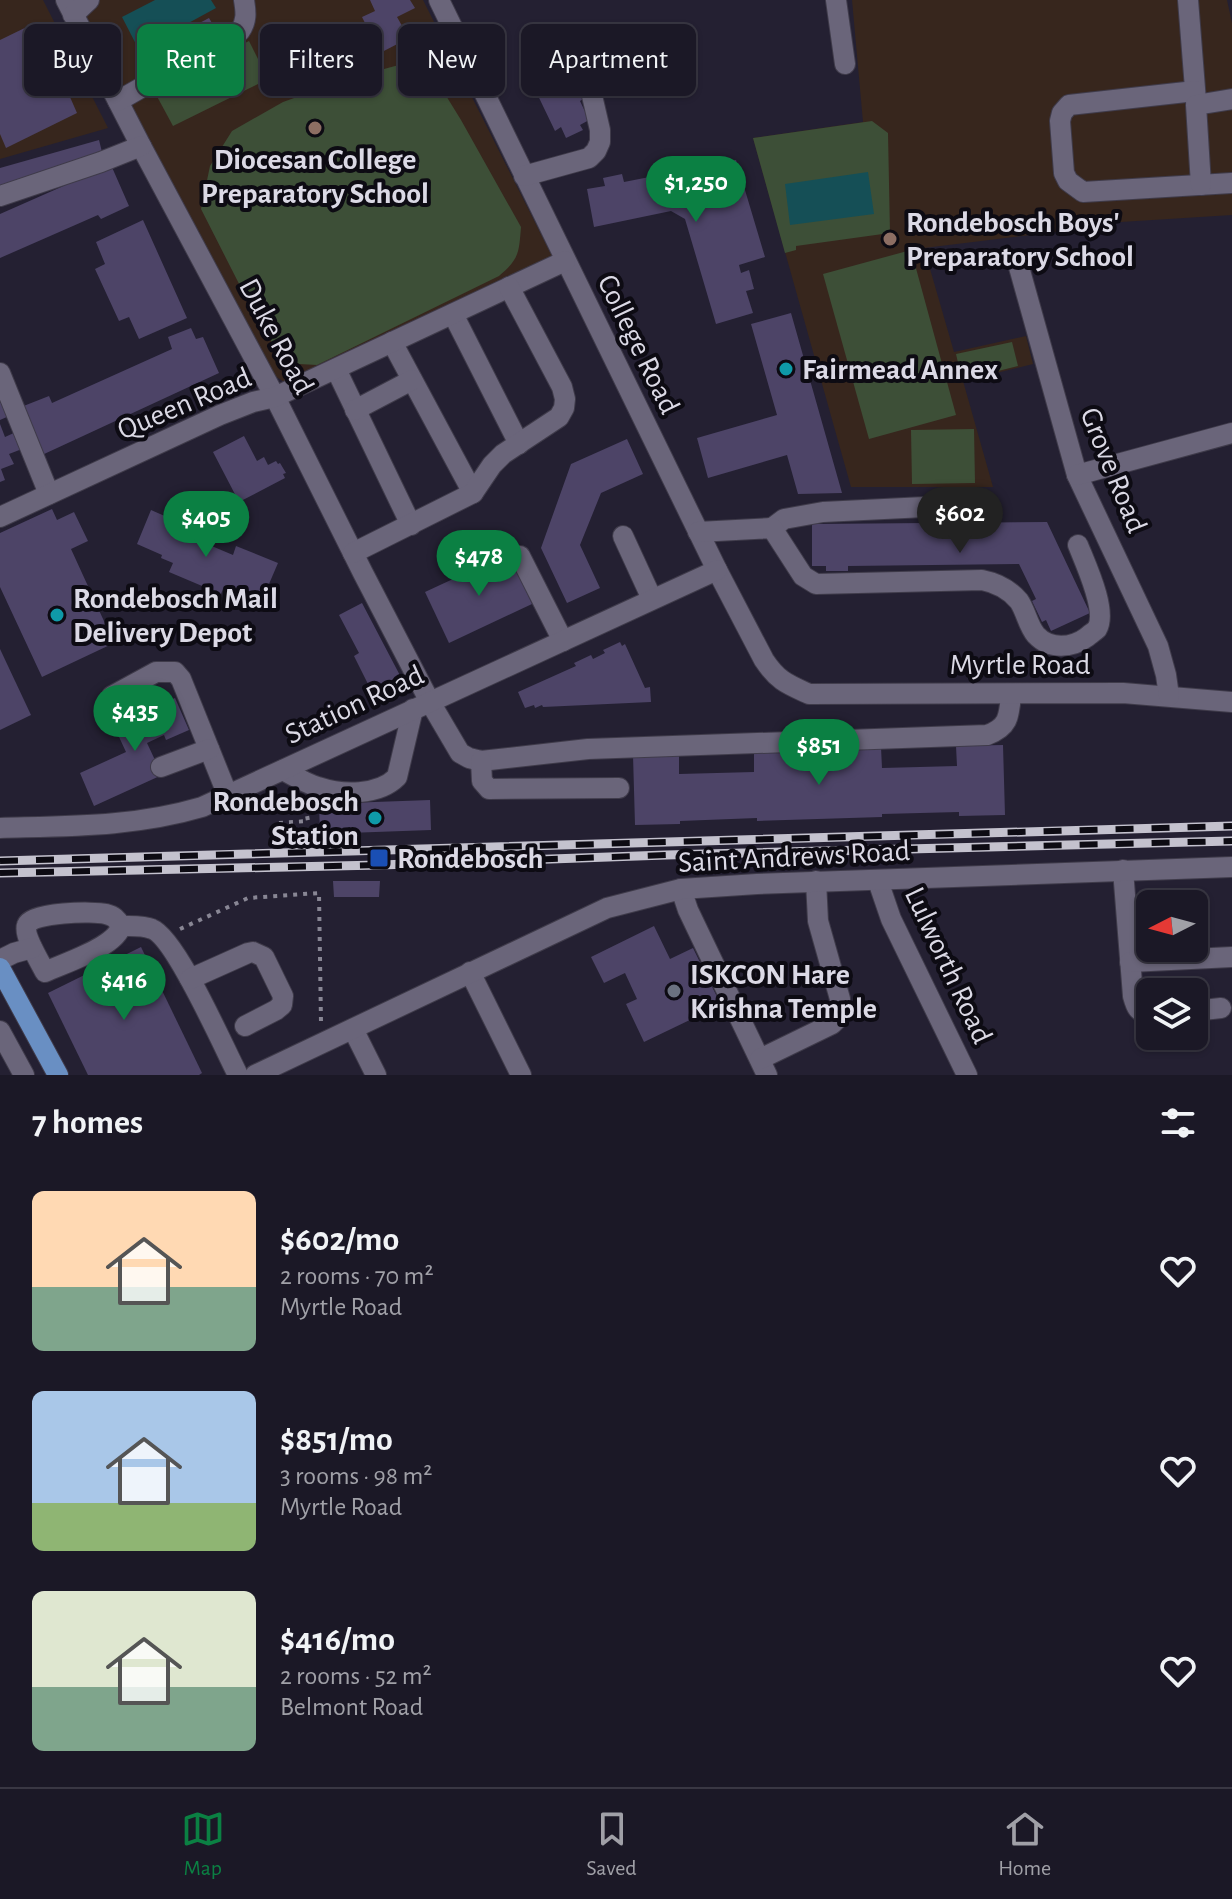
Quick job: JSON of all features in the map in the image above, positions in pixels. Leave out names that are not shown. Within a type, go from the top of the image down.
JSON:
[{"type":"main road","points":[[0,968],[56,1071]]},
{"type":"street","points":[[69,7],[89,0]]},
{"type":"street","points":[[118,101],[240,31],[246,13],[244,0]]},
{"type":"street","name":"College Road","points":[[439,0],[717,570],[771,670],[782,682],[809,694]]},
{"type":"street","points":[[836,0],[845,64]]},
{"type":"street","points":[[1188,0],[1201,185]]},
{"type":"street","name":"Duke Road","points":[[69,7],[275,397],[353,553],[422,706],[460,753],[481,761]]},
{"type":"street","points":[[524,176],[589,158],[596,151],[600,130],[592,96]]},
{"type":"street","points":[[1232,99],[1069,105],[1060,121],[1064,173],[1068,181],[1083,192],[1232,183]]},
{"type":"street","points":[[0,196],[141,146]]},
{"type":"street","name":"Grove Road","points":[[1017,260],[1077,475],[1158,646],[1169,696]]},
{"type":"street","name":"Queen Road","points":[[0,517],[220,415],[275,397],[565,261]]},
{"type":"street","points":[[353,553],[473,493],[503,454],[559,417],[565,399],[562,387],[509,287]]},
{"type":"street","points":[[453,314],[519,444]]},
{"type":"street","points":[[392,342],[473,493]]},
{"type":"street","points":[[336,369],[411,525]]},
{"type":"street","points":[[0,373],[49,494]]},
{"type":"street","points":[[355,410],[412,380]]},
{"type":"street","points":[[1077,475],[1232,433]]},
{"type":"street","points":[[698,532],[772,528],[784,519],[823,512],[986,504]]},
{"type":"street","points":[[772,528],[803,576],[816,584],[982,580],[997,583],[1020,603],[1035,634],[1057,647],[1079,642],[1096,630],[1100,618],[1078,545]]},
{"type":"street","points":[[623,536],[652,599]]},
{"type":"street","points":[[520,556],[563,641]]},
{"type":"street","name":"Station Road","points":[[0,828],[117,824],[175,815],[202,807],[717,570]]},
{"type":"street","points":[[112,696],[156,672],[175,672],[181,679],[209,749],[232,794]]},
{"type":"street","name":"Myrtle Road","points":[[809,694],[1123,693],[1232,702]]},
{"type":"street","points":[[619,788],[489,789],[482,781],[481,761],[588,749],[987,735],[1004,725],[1011,695]]},
{"type":"street","points":[[283,770],[333,791],[359,791],[388,785],[397,777],[422,706]]},
{"type":"street","points":[[161,767],[209,749]]},
{"type":"street","name":"Saint Andrews Road","points":[[255,1075],[607,908],[681,889],[816,881],[1232,867]]},
{"type":"street","points":[[1123,870],[1136,1005]]},
{"type":"street","points":[[681,889],[688,910],[764,1067],[832,1024],[840,1011],[837,988],[818,921],[816,881]]},
{"type":"street","name":"Lulworth Road","points":[[878,881],[891,919],[967,1075]]},
{"type":"street","points":[[95,912],[117,919],[121,926],[119,933],[105,945],[45,972],[32,948],[26,928],[27,922],[44,915],[95,912]]},
{"type":"street","points":[[121,926],[153,929],[163,936],[190,979],[238,1075]]},
{"type":"street","points":[[0,960],[32,948]]},
{"type":"street","points":[[190,979],[248,953],[264,957],[283,996],[282,1005],[245,1026]]},
{"type":"street","points":[[1130,962],[1232,957]]},
{"type":"street","points":[[470,972],[521,1075]]},
{"type":"street","points":[[1208,1009],[1221,1008]]},
{"type":"street","points":[[353,1029],[376,1075]]},
{"type":"street","points":[[0,1031],[24,1075]]},
{"type":"path","points":[[279,823],[308,821],[302,780]]},
{"type":"path","points":[[163,936],[248,898],[319,893],[322,1044]]},
{"type":"shaded area","points":[[0,0],[43,0],[55,24],[24,24],[24,96],[92,96],[108,128],[0,159]]},
{"type":"shaded area","name":"Diocesan College Preparatory School","points":[[75,0],[423,0],[435,24],[398,24],[398,96],[471,96],[552,256],[549,265],[284,382],[275,376],[121,86],[121,24],[88,24]]},
{"type":"shaded area","points":[[155,0],[211,0],[216,8],[187,24],[137,24],[137,46],[122,17]]},
{"type":"shaded area","name":"Rondebosch Boys' Preparatory School","points":[[852,0],[1227,0],[1232,23],[1232,215],[1073,225],[1072,230],[924,248],[954,352],[1026,336],[1033,364],[963,381],[993,487],[851,487],[753,138],[863,122]]},
{"type":"shaded area","points":[[249,41],[260,63],[260,83],[244,91],[244,44]]},
{"type":"shaded area","points":[[398,65],[398,96],[446,96],[521,227],[517,255],[499,276],[317,365],[299,364],[280,353],[262,329],[201,209],[210,166],[232,131],[283,102],[300,96],[382,96],[382,70]]},
{"type":"shaded area","points":[[157,96],[234,96],[173,126]]},
{"type":"shaded area","points":[[872,121],[888,133],[890,233],[796,246],[796,250],[785,253],[753,138]]},
{"type":"shaded area","points":[[868,172],[874,214],[790,225],[785,184]]},
{"type":"shaded area","points":[[911,250],[956,415],[869,439],[823,274]]},
{"type":"shaded area","points":[[1012,342],[1018,366],[962,380],[956,354]]},
{"type":"shaded area","points":[[974,429],[975,483],[912,484],[911,430]]},
{"type":"building","points":[[370,0],[410,0],[415,8],[397,17],[401,24],[398,24],[398,44],[382,52],[382,24],[366,24],[362,17],[375,11]]},
{"type":"building","points":[[209,18],[212,24],[198,24]]},
{"type":"building","points":[[24,28],[24,96],[70,96],[77,113],[6,148],[0,134],[0,40]]},
{"type":"building","points":[[538,96],[582,96],[580,101],[589,120],[580,125],[583,130],[566,138],[561,127],[555,131]]},
{"type":"building","points":[[99,140],[103,156],[0,186],[0,168]]},
{"type":"building","points":[[736,160],[765,257],[739,265],[741,273],[749,270],[754,289],[746,291],[753,313],[716,324],[685,219],[671,211],[594,227],[587,189],[605,186],[603,178],[622,174],[624,182]]},
{"type":"building","points":[[111,165],[129,206],[101,219],[98,215],[0,258],[0,214]]},
{"type":"building","points":[[143,220],[187,318],[139,339],[129,317],[119,321],[95,269],[105,264],[96,242]]},
{"type":"building","name":"Fairmead Annex","points":[[791,313],[842,493],[798,494],[787,455],[708,478],[697,438],[777,415],[751,324]]},
{"type":"building","points":[[191,328],[196,339],[203,337],[219,373],[42,455],[21,407],[49,396],[52,403],[172,349],[168,337]]},
{"type":"building","points":[[0,395],[9,416],[0,420]]},
{"type":"building","points":[[0,424],[5,437],[16,432],[22,449],[9,454],[14,464],[1,469],[5,480],[0,482]]},
{"type":"building","points":[[244,436],[257,461],[264,457],[268,465],[276,461],[286,473],[283,474],[285,478],[239,502],[213,452]]},
{"type":"building","points":[[627,439],[643,474],[601,493],[580,545],[600,588],[567,603],[541,548],[571,464]]},
{"type":"building","name":"Rondebosch Mail Delivery Depot","points":[[52,509],[57,520],[74,512],[88,541],[71,549],[114,643],[42,677],[0,587],[0,533]]},
{"type":"building","points":[[151,510],[192,528],[188,536],[233,555],[236,546],[278,563],[263,598],[224,586],[221,594],[169,572],[173,563],[137,544]]},
{"type":"building","points":[[1047,522],[1090,613],[1051,631],[1046,620],[1042,622],[1032,601],[1036,599],[1019,564],[848,566],[848,571],[826,571],[826,566],[812,566],[812,524]]},
{"type":"building","points":[[509,553],[532,604],[449,643],[425,592]]},
{"type":"building","points":[[362,603],[405,685],[376,700],[354,656],[359,653],[339,615]]},
{"type":"building","points":[[620,642],[622,646],[625,644],[645,688],[650,687],[651,702],[542,705],[535,708],[534,705],[525,708],[518,692],[576,666],[574,663],[591,655],[593,659]]},
{"type":"building","points":[[0,649],[31,715],[0,730]]},
{"type":"building","points":[[175,698],[189,730],[166,740],[164,735],[147,743],[162,775],[94,806],[80,773],[126,752],[114,726]]},
{"type":"building","points":[[1003,745],[1005,815],[959,816],[959,812],[882,814],[882,817],[757,821],[757,818],[635,825],[633,755],[679,754],[679,774],[754,772],[754,751],[881,747],[882,768],[957,766],[956,746]]},
{"type":"building","name":"Rondebosch Station","points":[[430,800],[431,830],[320,834],[319,804]]},
{"type":"building","points":[[333,881],[380,881],[379,897],[334,897]]},
{"type":"building","name":"ISKCON Hare Krishna Temple","points":[[654,926],[670,959],[693,948],[721,1005],[644,1042],[626,1004],[637,999],[625,973],[604,983],[591,957]]},
{"type":"building","points":[[141,947],[202,1073],[199,1075],[88,1075],[48,993]]},
{"type":"railway","points":[[0,861],[1232,826]]},
{"type":"railway","points":[[0,873],[1232,841]]},
{"type":"place","name":"Diocesan College Preparatory School","points":[[315,128]]},
{"type":"place","name":"Rondebosch Boys' Preparatory School","points":[[890,239]]},
{"type":"place","name":"Fairmead Annex","points":[[786,369]]},
{"type":"place","name":"Rondebosch Mail Delivery Depot","points":[[57,615]]},
{"type":"place","name":"Rondebosch Station","points":[[375,818]]},
{"type":"place","name":"Rondebosch","points":[[379,858]]},
{"type":"place","name":"ISKCON Hare Krishna Temple","points":[[674,991]]}]
